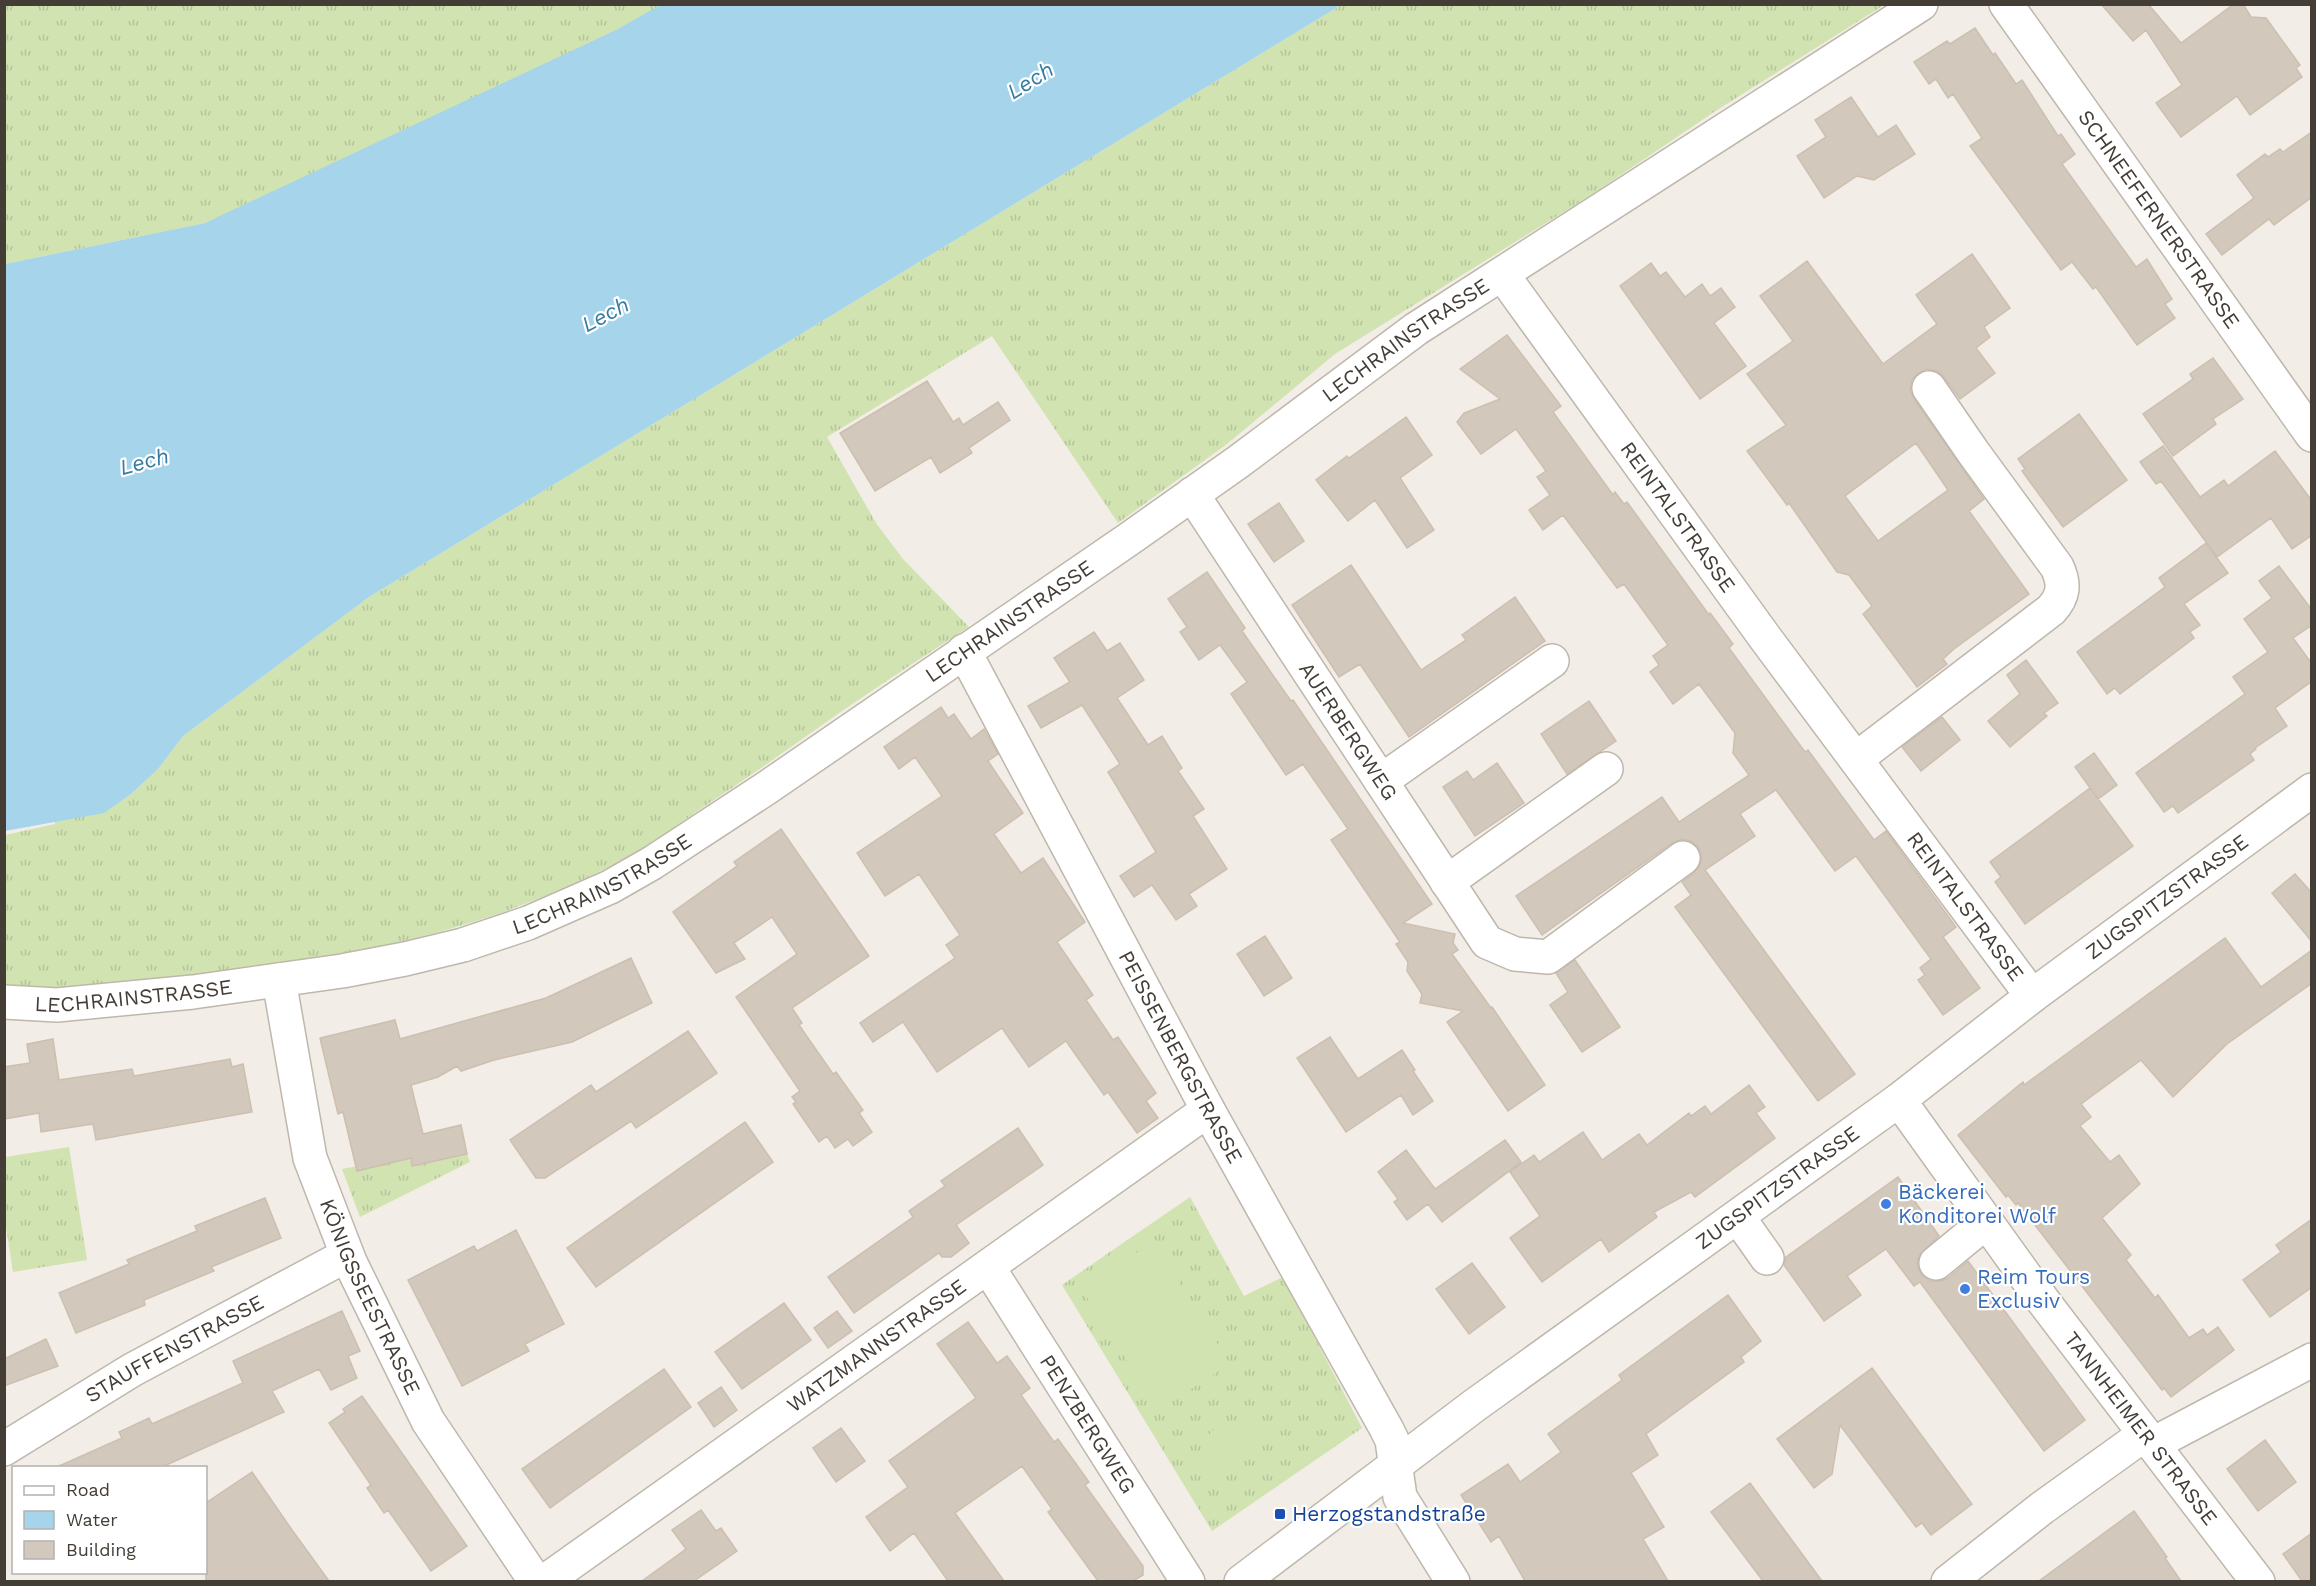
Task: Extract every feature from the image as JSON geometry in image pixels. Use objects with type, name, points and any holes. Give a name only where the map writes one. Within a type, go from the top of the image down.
[{"type":"street","name":"LECHRAINSTRASSE","points":[[4,1002],[57,1005],[193,993],[405,959],[463,945],[528,923],[584,899],[652,863],[964,651],[1192,494],[1416,329],[1921,4]]},
{"type":"street","name":"SCHNEEFERNERSTRASSE","points":[[2006,4],[2312,435]]},
{"type":"street","name":"REINTALSTRASSE","points":[[1502,274],[1766,639],[2032,996]]},
{"type":"street","points":[[1856,759],[2051,610],[2059,601],[2063,589],[2062,578],[2057,567],[1929,388]]},
{"type":"street","name":"AUERBERGWEG","points":[[1192,494],[1487,942],[1515,954],[1548,957],[1683,858]]},
{"type":"street","name":"PEISSENBERGSTRASSE","points":[[964,651],[1208,1110],[1386,1428],[1392,1440],[1395,1465]]},
{"type":"street","points":[[1381,781],[1552,662]]},
{"type":"street","points":[[1448,882],[1606,769]]},
{"type":"street","name":"ZUGSPITZSTRASSE","points":[[1241,1581],[1395,1465],[1899,1100],[2032,996],[2312,790]]},
{"type":"street","name":"KÖNIGSSEESTRASSE","points":[[279,980],[310,1158],[347,1255],[428,1421],[536,1581]]},
{"type":"street","name":"TANNHEIMER STRASSE","points":[[1899,1100],[1986,1222],[2258,1581]]},
{"type":"street","name":"WATZMANNSTRASSE","points":[[544,1581],[1208,1110]]},
{"type":"street","points":[[1738,1216],[1767,1258]]},
{"type":"street","points":[[1936,1263],[1986,1222]]},
{"type":"street","name":"STAUFFENSTRASSE","points":[[4,1449],[132,1370],[347,1255]]},
{"type":"street","name":"PENZBERGWEG","points":[[988,1267],[1188,1581]]},
{"type":"street","points":[[1947,1581],[2042,1508],[2149,1439],[2312,1360]]},
{"type":"street","points":[[1395,1465],[1400,1497],[1453,1581]]},
{"type":"green space","points":[[5,5],[724,5],[205,223],[5,264]]},
{"type":"green space","points":[[1341,5],[1884,5],[1717,110],[1591,195],[1335,354],[1227,444],[1118,523],[992,336],[827,437],[876,523],[903,559],[969,627],[861,698],[640,850],[586,878],[530,902],[473,922],[354,952],[234,972],[174,979],[68,988],[5,987],[5,835],[55,824],[55,821],[104,812],[131,794],[158,769],[183,736],[369,597]]},
{"type":"green space","points":[[69,1147],[87,1260],[13,1272],[5,1220],[5,1157]]},
{"type":"green space","points":[[467,1154],[470,1162],[360,1217],[342,1169],[410,1156],[412,1166]]},
{"type":"green space","points":[[1190,1197],[1244,1296],[1283,1277],[1362,1428],[1212,1531],[1062,1285]]},
{"type":"green space","points":[[1154,1242],[1230,1364],[1158,1410],[1081,1288]]},
{"type":"green space","points":[[1237,1421],[1255,1428],[1263,1439],[1212,1474],[1205,1455],[1207,1439],[1217,1427]]},
{"type":"water","name":"Lech","points":[[662,4],[1341,5],[369,597],[183,736],[158,769],[131,794],[104,813],[5,831],[5,264],[205,223],[616,30]]},
{"type":"building","points":[[2101,4],[2148,4],[2181,43],[2234,4],[2243,4],[2251,17],[2266,18],[2300,65],[2296,68],[2302,77],[2250,115],[2237,96],[2181,137],[2156,103],[2182,85],[2146,30],[2133,41]]},
{"type":"building","points":[[1975,28],[2016,84],[2022,80],[2058,136],[2061,134],[2075,154],[2062,164],[2136,267],[2147,259],[2172,299],[2165,304],[2175,318],[2137,345],[2096,287],[2093,289],[2072,262],[2061,270],[1970,146],[1982,138],[1953,94],[1948,98],[1936,79],[1929,84],[1914,62],[1947,41],[1950,44]]},
{"type":"building","points":[[1851,97],[1878,137],[1896,125],[1915,154],[1874,180],[1857,176],[1824,198],[1797,156],[1826,137],[1815,120]]},
{"type":"building","points":[[2312,132],[2312,197],[2274,225],[2269,219],[2222,255],[2206,234],[2254,198],[2237,175],[2265,154],[2268,157],[2280,149],[2283,152]]},
{"type":"building","points":[[1972,254],[2010,308],[1984,327],[1990,337],[1976,348],[1995,373],[1960,399],[1944,377],[1937,371],[1927,369],[1918,373],[1912,380],[1910,390],[1984,499],[1969,511],[2029,594],[1954,649],[1943,659],[1947,664],[1917,687],[1863,614],[1872,606],[1849,575],[1837,572],[1789,503],[1787,505],[1747,451],[1786,425],[1747,374],[1793,341],[1760,296],[1807,261],[1883,364],[1937,324],[1916,295]],"holes":[[[1916,443],[1948,490],[1878,541],[1845,496]]]},
{"type":"building","points":[[1651,263],[1660,276],[1666,272],[1685,297],[1702,284],[1710,296],[1721,288],[1735,307],[1714,323],[1746,366],[1700,399],[1620,286]]},
{"type":"building","points":[[1507,335],[1561,406],[1553,412],[1613,495],[1615,492],[1624,504],[1627,502],[1709,615],[1710,613],[1733,644],[1729,648],[1805,752],[1808,750],[1874,840],[1886,831],[1956,927],[1943,937],[1980,988],[1943,1015],[1918,980],[1925,975],[1920,968],[1931,959],[1856,856],[1835,871],[1776,790],[1740,814],[1755,836],[1705,870],[1855,1074],[1818,1101],[1675,907],[1691,895],[1682,882],[1694,873],[1702,857],[1698,847],[1691,841],[1682,839],[1672,843],[1542,935],[1516,896],[1662,797],[1679,822],[1749,775],[1733,753],[1735,733],[1699,684],[1673,704],[1650,672],[1659,665],[1653,656],[1668,645],[1624,584],[1617,588],[1563,515],[1543,530],[1529,510],[1550,495],[1537,477],[1546,471],[1516,429],[1481,454],[1457,422],[1464,413],[1500,399],[1460,369]]},
{"type":"building","points":[[2213,358],[2243,399],[2213,419],[2216,424],[2173,456],[2143,414],[2193,379],[2190,374]]},
{"type":"building","points":[[927,381],[953,422],[959,418],[963,425],[998,402],[1010,420],[969,448],[972,453],[940,473],[931,457],[875,491],[840,433]]},
{"type":"building","points":[[2079,414],[2127,480],[2063,527],[2022,471],[2025,469],[2018,459]]},
{"type":"building","points":[[1406,417],[1432,455],[1400,478],[1434,530],[1407,548],[1375,500],[1348,521],[1316,480],[1347,456],[1349,458]]},
{"type":"building","points":[[2163,446],[2200,497],[2224,480],[2228,486],[2275,451],[2312,501],[2312,535],[2292,549],[2271,518],[2217,557],[2161,481],[2156,484],[2140,462]]},
{"type":"building","points":[[1279,503],[1304,541],[1274,562],[1248,524]]},
{"type":"building","points":[[2206,543],[2228,573],[2184,604],[2200,625],[2190,632],[2194,638],[2120,694],[2115,688],[2107,694],[2077,652],[2165,587],[2159,578]]},
{"type":"building","points":[[1351,565],[1421,670],[1466,640],[1462,635],[1515,597],[1545,641],[1409,737],[1360,664],[1339,677],[1292,605]]},
{"type":"building","points":[[2279,566],[2312,610],[2312,625],[2293,638],[2312,664],[2312,681],[2275,708],[2287,726],[2255,748],[2250,754],[2254,760],[2178,813],[2173,806],[2164,812],[2136,773],[2245,694],[2233,677],[2268,652],[2244,619],[2272,598],[2259,581]]},
{"type":"building","points":[[1207,572],[1245,628],[1242,631],[1291,701],[1293,700],[1432,904],[1403,923],[1455,934],[1453,943],[1458,950],[1452,954],[1492,1007],[1545,1085],[1508,1111],[1447,1022],[1463,1011],[1420,1003],[1422,994],[1407,971],[1408,962],[1396,944],[1400,942],[1331,840],[1348,829],[1303,764],[1286,775],[1231,694],[1247,682],[1220,645],[1199,660],[1180,632],[1187,627],[1168,599]]},
{"type":"building","points":[[1094,632],[1107,651],[1120,643],[1144,680],[1117,698],[1148,745],[1162,736],[1182,768],[1178,771],[1204,809],[1193,816],[1227,869],[1189,894],[1197,906],[1176,920],[1152,885],[1134,897],[1120,876],[1156,852],[1108,772],[1120,764],[1082,705],[1041,728],[1028,706],[1070,682],[1054,658]]},
{"type":"building","points":[[2026,660],[2058,703],[2044,713],[2047,716],[2010,747],[1988,721],[2020,694],[2007,675]]},
{"type":"building","points":[[1589,701],[1616,741],[1567,774],[1541,734]]},
{"type":"building","points":[[941,707],[948,718],[954,714],[971,739],[984,729],[998,754],[988,761],[1023,813],[994,834],[1021,873],[1043,858],[1085,922],[1057,942],[1093,995],[1086,1000],[1113,1040],[1118,1037],[1156,1093],[1146,1101],[1158,1118],[1137,1133],[1108,1092],[1104,1095],[1066,1041],[1029,1067],[1002,1028],[937,1072],[903,1022],[873,1042],[860,1023],[955,958],[946,945],[960,935],[919,874],[885,896],[857,853],[942,796],[915,757],[899,769],[884,747]]},
{"type":"building","points":[[1942,717],[1960,740],[1921,771],[1902,747]]},
{"type":"building","points":[[2094,753],[2117,785],[2098,799],[2075,767]]},
{"type":"building","points":[[1497,763],[1524,803],[1475,836],[1443,787],[1467,771],[1473,780]]},
{"type":"building","points":[[2090,788],[2133,846],[2025,924],[1995,882],[2001,877],[1990,862]]},
{"type":"building","points":[[781,829],[869,956],[792,1008],[802,1023],[799,1025],[833,1074],[836,1072],[863,1110],[859,1113],[872,1132],[853,1146],[848,1139],[835,1148],[827,1136],[819,1142],[793,1104],[796,1102],[792,1097],[800,1091],[736,997],[797,954],[772,917],[734,943],[745,959],[716,973],[673,912],[737,866],[734,862]]},
{"type":"building","points":[[2295,874],[2312,893],[2312,942],[2272,893]]},
{"type":"building","points":[[1265,936],[1292,978],[1264,996],[1237,954]]},
{"type":"building","points":[[2225,938],[2261,987],[2312,950],[2312,983],[2227,1044],[2173,1097],[2141,1060],[2081,1104],[2091,1117],[2080,1126],[2110,1162],[2119,1155],[2140,1184],[2102,1218],[2131,1255],[2126,1260],[2155,1298],[2158,1295],[2189,1338],[2203,1329],[2207,1335],[2218,1327],[2234,1350],[2171,1397],[2164,1388],[2162,1390],[2018,1203],[2016,1205],[2008,1195],[2006,1197],[1958,1135],[2023,1082],[2024,1085]]},
{"type":"building","points":[[631,958],[652,1003],[572,1042],[494,1060],[461,1071],[457,1066],[438,1077],[411,1085],[423,1134],[461,1125],[467,1154],[412,1166],[411,1158],[357,1171],[343,1112],[338,1114],[320,1038],[395,1020],[400,1039],[546,998]]},
{"type":"building","points":[[1575,960],[1620,1027],[1582,1052],[1550,1005],[1568,992],[1556,973]]},
{"type":"building","points":[[688,1031],[717,1073],[636,1128],[631,1121],[545,1178],[536,1178],[510,1140],[591,1085],[596,1092]]},
{"type":"building","points":[[1330,1037],[1358,1079],[1402,1050],[1433,1101],[1413,1115],[1401,1095],[1346,1132],[1297,1058]]},
{"type":"building","points":[[53,1039],[59,1080],[132,1069],[134,1076],[230,1059],[232,1067],[243,1064],[252,1112],[96,1140],[93,1124],[41,1132],[39,1113],[4,1119],[4,1067],[30,1063],[27,1044]]},
{"type":"building","points":[[1749,1085],[1765,1107],[1756,1113],[1775,1138],[1695,1197],[1691,1192],[1654,1212],[1657,1217],[1609,1252],[1601,1239],[1542,1282],[1510,1238],[1540,1216],[1510,1172],[1534,1155],[1539,1162],[1583,1132],[1602,1160],[1639,1134],[1647,1145],[1689,1113],[1691,1116],[1705,1106],[1711,1114]]},
{"type":"building","points":[[745,1122],[773,1162],[596,1287],[567,1248]]},
{"type":"building","points":[[1018,1128],[1043,1165],[956,1225],[969,1243],[951,1257],[942,1257],[939,1253],[854,1313],[828,1277],[913,1217],[909,1211],[945,1186],[941,1181]]},
{"type":"building","points":[[1505,1140],[1521,1162],[1442,1222],[1428,1204],[1407,1220],[1394,1202],[1398,1199],[1378,1172],[1406,1150],[1435,1189]]},
{"type":"building","points":[[1898,1177],[1939,1236],[1919,1256],[1917,1265],[1921,1274],[1930,1281],[1940,1281],[1948,1278],[1968,1261],[2085,1420],[2044,1451],[1920,1282],[1914,1286],[1886,1249],[1847,1276],[1861,1295],[1824,1321],[1784,1265],[1786,1257]]},
{"type":"building","points":[[265,1198],[281,1238],[211,1267],[214,1271],[144,1300],[145,1305],[76,1333],[59,1293],[129,1264],[127,1260],[197,1231],[195,1226]]},
{"type":"building","points":[[2312,1219],[2312,1287],[2270,1317],[2243,1280],[2281,1252],[2276,1245]]},
{"type":"building","points":[[516,1230],[564,1324],[525,1344],[529,1351],[462,1386],[408,1280],[474,1246],[477,1251]]},
{"type":"building","points":[[1472,1263],[1505,1307],[1469,1334],[1436,1289]]},
{"type":"building","points":[[1728,1295],[1761,1341],[1741,1357],[1744,1362],[1646,1434],[1658,1455],[1631,1473],[1664,1527],[1643,1539],[1668,1581],[1525,1581],[1499,1536],[1491,1542],[1461,1495],[1508,1464],[1520,1482],[1561,1452],[1548,1434],[1622,1380],[1619,1375]]},
{"type":"building","points":[[784,1303],[811,1340],[742,1389],[715,1352]]},
{"type":"building","points":[[342,1311],[360,1351],[348,1356],[357,1378],[331,1390],[319,1369],[272,1391],[284,1412],[164,1466],[59,1466],[122,1438],[119,1432],[149,1418],[152,1424],[243,1383],[233,1361]]},
{"type":"building","points":[[837,1311],[852,1331],[828,1348],[814,1328]]},
{"type":"building","points":[[968,1322],[997,1363],[1007,1356],[1030,1388],[1021,1395],[1054,1442],[1058,1439],[1089,1482],[1085,1485],[1143,1566],[1143,1575],[1133,1581],[1098,1581],[1048,1512],[1052,1509],[1022,1466],[955,1513],[1004,1581],[948,1581],[914,1533],[890,1551],[866,1517],[908,1487],[889,1461],[976,1398],[937,1344]]},
{"type":"building","points":[[46,1339],[58,1366],[4,1386],[4,1359]]},
{"type":"building","points":[[1872,1368],[1972,1504],[1931,1535],[1922,1523],[1916,1527],[1840,1425],[1832,1474],[1814,1488],[1777,1439]]},
{"type":"building","points":[[664,1369],[691,1407],[550,1508],[522,1469]]},
{"type":"building","points":[[721,1387],[737,1410],[714,1427],[698,1403]]},
{"type":"building","points":[[362,1396],[467,1546],[431,1571],[388,1510],[384,1513],[367,1488],[371,1485],[329,1423],[345,1412],[343,1409]]},
{"type":"building","points":[[841,1428],[865,1461],[836,1482],[813,1448]]},
{"type":"building","points":[[2265,1440],[2296,1482],[2258,1511],[2227,1469]]},
{"type":"building","points":[[252,1472],[329,1581],[206,1581],[207,1502]]},
{"type":"building","points":[[1750,1483],[1822,1581],[1763,1581],[1711,1512]]},
{"type":"building","points":[[701,1510],[716,1531],[721,1528],[737,1551],[694,1581],[642,1581],[686,1549],[672,1530]]},
{"type":"building","points":[[2134,1511],[2181,1581],[2039,1581]]},
{"type":"building","points":[[2312,1533],[2312,1581],[2302,1581],[2283,1554]]},
{"type":"place","name":"Bäckerei Konditorei Wolf","points":[[1886,1204]]},
{"type":"place","name":"Reim Tours Exclusiv","points":[[1965,1289]]},
{"type":"place","name":"Herzogstandstraße","points":[[1280,1514]]}]
